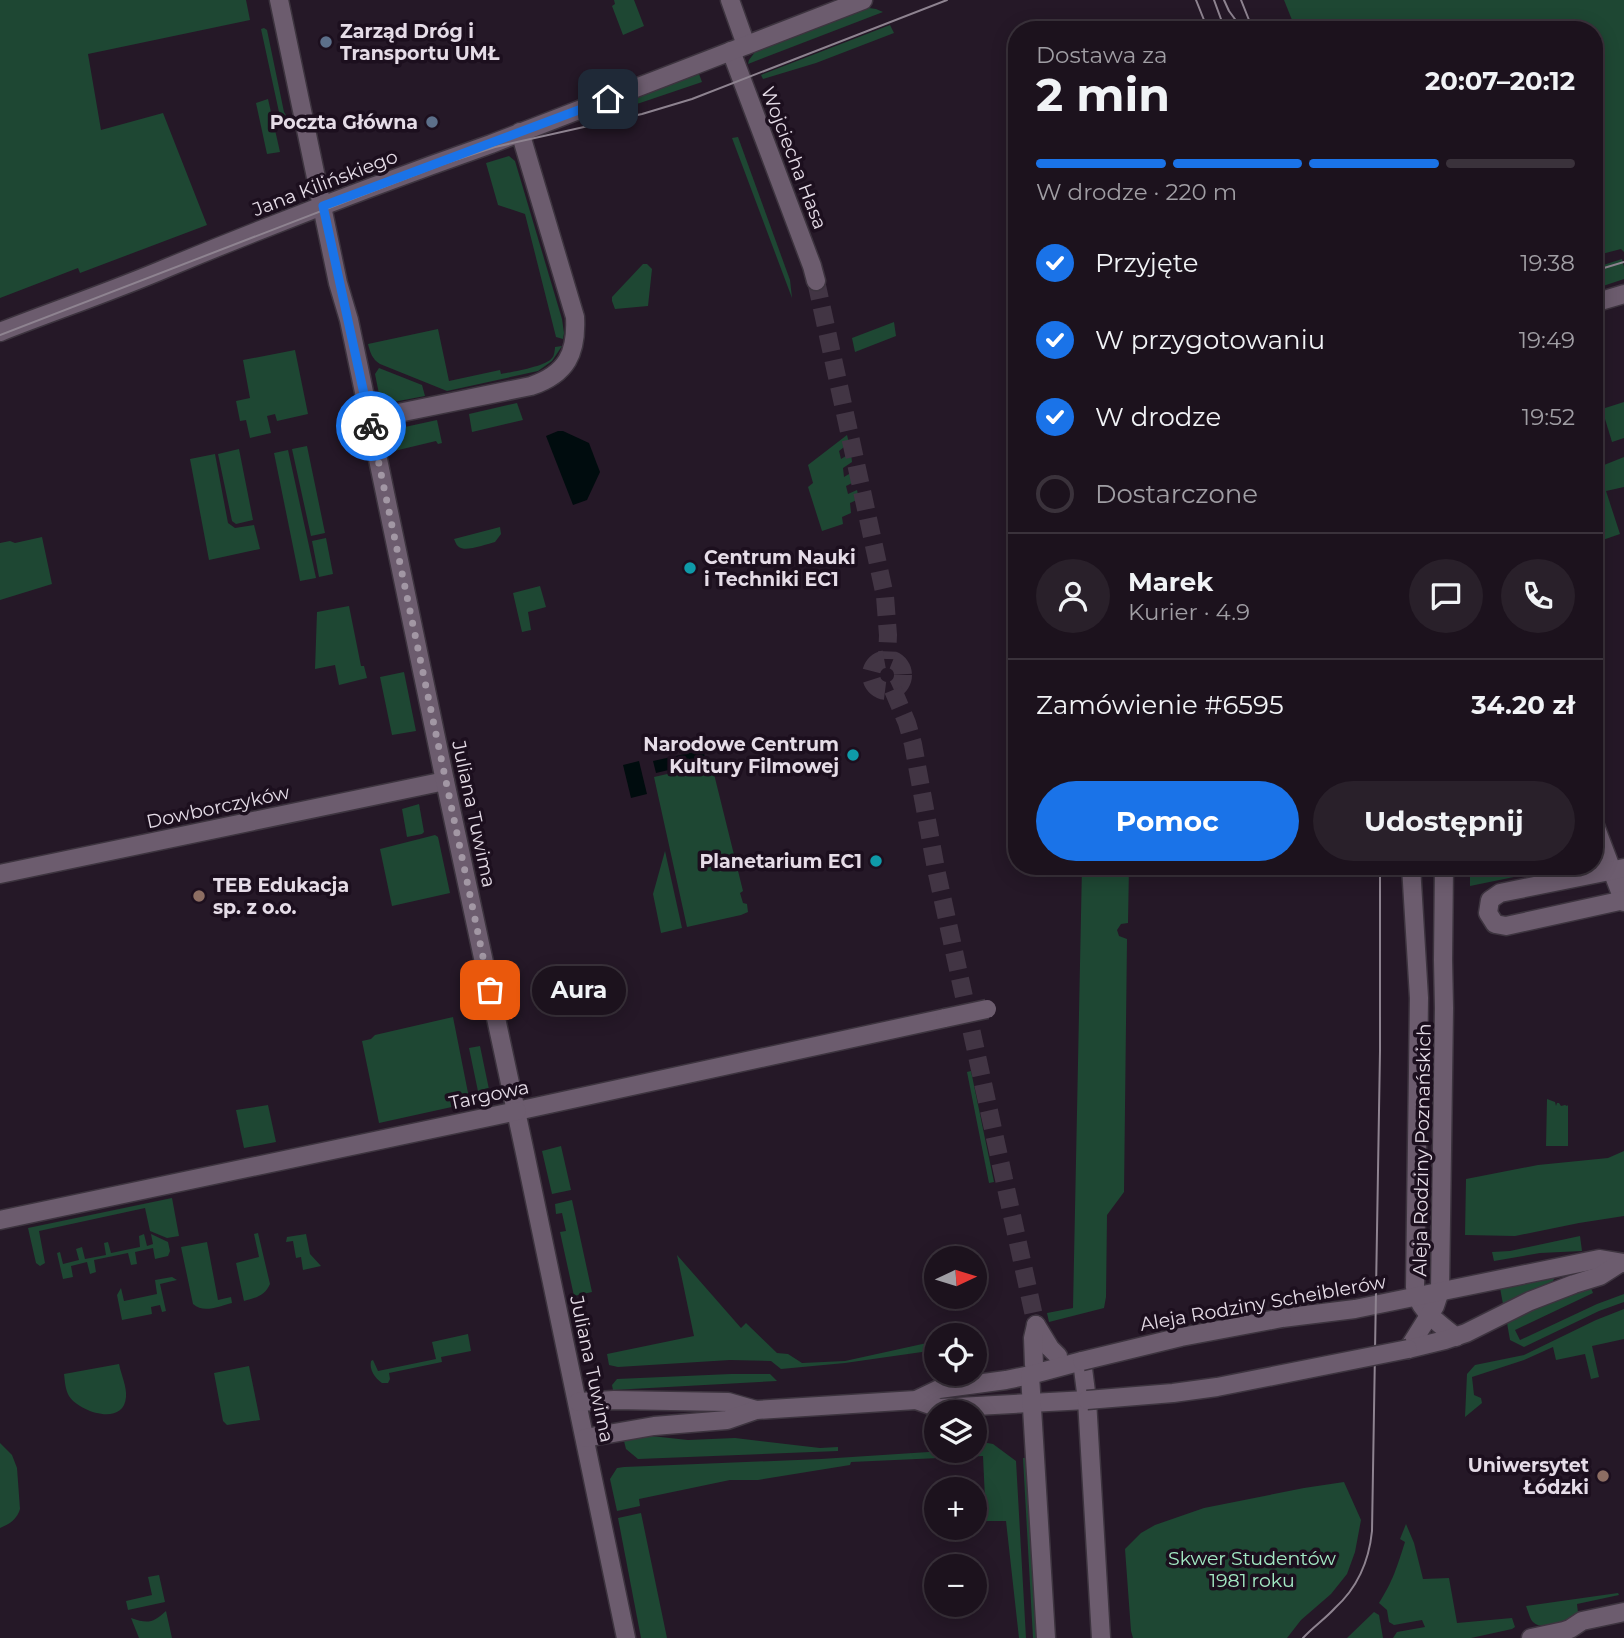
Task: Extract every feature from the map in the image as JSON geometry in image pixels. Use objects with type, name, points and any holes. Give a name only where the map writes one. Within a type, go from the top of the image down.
[{"type":"street","name":"Juliana Tuwima","points":[[279,0],[517,1111],[626,1638]]},
{"type":"street","name":"Wojciecha Hasa","points":[[730,0],[738,48],[816,281]]},
{"type":"street","name":"Jana Kilińskiego","points":[[0,332],[863,0]]},
{"type":"street","points":[[369,419],[531,386],[548,380],[569,360],[576,331],[575,317],[520,132]]},
{"type":"street","points":[[1603,300],[1624,294]]},
{"type":"street","name":"Dowborczyków","points":[[0,873],[445,781]]},
{"type":"street","points":[[1588,875],[1500,893],[1490,900],[1490,919],[1506,926],[1624,901],[1618,869],[1603,840]]},
{"type":"street","name":"Aleja Rodziny Poznańskich","points":[[1412,875],[1419,998],[1416,1296],[1430,1315],[1448,1289],[1441,1252],[1444,875]]},
{"type":"street","name":"Targowa","points":[[0,1220],[987,1009]]},
{"type":"street","name":"Aleja Rodziny Scheiblerów","points":[[585,1438],[654,1426],[727,1420],[755,1410],[916,1400],[939,1389],[1006,1380],[1032,1370],[1240,1325],[1341,1311],[1599,1259],[1622,1263]]},
{"type":"street","name":"Aleja Rodziny Scheiblerów","points":[[916,1400],[939,1408],[1087,1400],[1217,1387],[1408,1349],[1455,1336],[1530,1300],[1600,1276],[1622,1263]]},
{"type":"street","points":[[1408,1349],[1430,1315],[1455,1336]]},
{"type":"street","points":[[1046,1638],[1032,1403],[1033,1338],[1036,1325],[1058,1356]]},
{"type":"street","points":[[1082,1361],[1087,1400],[1101,1638]]},
{"type":"street","name":"Aleja Rodziny Scheiblerów","points":[[578,1402],[728,1402],[755,1410]]},
{"type":"street","points":[[1531,1638],[1570,1629],[1582,1621],[1624,1612]]},
{"type":"green space","points":[[0,0],[246,0],[250,20],[88,54],[101,130],[163,113],[207,225],[80,273],[78,268],[0,298]]},
{"type":"green space","points":[[614,0],[634,0],[644,26],[623,35],[612,6],[615,4]]},
{"type":"green space","points":[[1284,0],[1624,0],[1624,252],[1621,249],[1603,254],[1603,21],[1292,21]]},
{"type":"green space","points":[[869,8],[883,12],[748,64],[755,52]]},
{"type":"green space","points":[[890,25],[894,33],[816,63],[763,79],[761,75]]},
{"type":"green space","points":[[261,29],[267,30],[284,112],[291,124],[282,126]]},
{"type":"green space","points":[[699,74],[702,82],[640,103],[605,112],[604,110]]},
{"type":"green space","points":[[268,99],[280,152],[267,154],[256,103]]},
{"type":"green space","points":[[738,137],[790,280],[792,298],[732,138]]},
{"type":"green space","points":[[509,156],[515,161],[562,319],[563,339],[556,337],[525,214],[498,205],[486,163]]},
{"type":"green space","points":[[1622,259],[1624,279],[1603,286],[1603,265]]},
{"type":"green space","points":[[643,264],[652,269],[648,306],[615,309],[612,297]]},
{"type":"green space","points":[[894,322],[896,336],[855,352],[852,338]]},
{"type":"green space","points":[[438,329],[449,381],[500,370],[501,374],[537,366],[553,357],[555,347],[562,346],[552,361],[538,371],[447,391],[380,364],[373,358],[368,344]]},
{"type":"green space","points":[[295,350],[308,414],[277,421],[275,414],[267,416],[271,433],[250,438],[246,420],[240,421],[236,401],[250,398],[243,360]]},
{"type":"green space","points":[[379,368],[422,385],[425,396],[384,402],[379,394],[375,374]]},
{"type":"green space","points":[[1624,402],[1624,438],[1612,442],[1603,409]]},
{"type":"green space","points":[[517,403],[523,420],[472,432],[469,414]]},
{"type":"green space","points":[[437,420],[442,443],[438,444],[436,441],[390,452],[388,434],[391,430]]},
{"type":"green space","points":[[847,435],[849,443],[839,451],[841,459],[851,453],[852,462],[843,468],[844,477],[854,471],[856,481],[846,486],[848,494],[857,490],[859,499],[850,503],[851,513],[842,517],[843,524],[822,531],[808,487],[813,483],[808,465]]},
{"type":"green space","points":[[307,446],[325,533],[311,536],[292,449]]},
{"type":"green space","points":[[239,449],[253,520],[236,524],[232,521],[218,454]]},
{"type":"green space","points":[[288,450],[316,578],[300,581],[274,453]]},
{"type":"green space","points":[[215,454],[228,523],[235,528],[254,525],[260,549],[209,560],[190,459]]},
{"type":"green space","points":[[1624,457],[1624,487],[1606,491],[1620,534],[1603,540],[1603,465]]},
{"type":"green space","points":[[500,527],[501,534],[495,542],[483,546],[464,549],[458,546],[454,539]]},
{"type":"green space","points":[[42,537],[52,584],[0,600],[0,543],[15,543]]},
{"type":"green space","points":[[326,538],[333,574],[319,577],[312,541]]},
{"type":"green space","points":[[540,586],[546,607],[528,612],[531,630],[522,632],[513,593]]},
{"type":"green space","points":[[349,606],[361,666],[364,666],[367,678],[339,685],[335,665],[315,669],[317,612]]},
{"type":"green space","points":[[404,672],[416,731],[392,735],[380,677]]},
{"type":"green space","points":[[707,765],[714,774],[743,891],[740,893],[743,903],[747,904],[748,912],[687,927],[654,777]]},
{"type":"green space","points":[[419,804],[424,832],[407,837],[402,809]]},
{"type":"green space","points":[[435,835],[438,837],[450,893],[392,906],[380,849]]},
{"type":"green space","points":[[665,851],[682,928],[661,933],[653,894]]},
{"type":"green space","points":[[1082,875],[1129,875],[1128,923],[1121,924],[1117,930],[1119,936],[1127,939],[1124,1192],[1107,1215],[1104,1308],[1049,1322],[1047,1313],[1073,1308]]},
{"type":"green space","points":[[1470,875],[1523,875],[1470,886]]},
{"type":"green space","points":[[453,1017],[470,1103],[379,1123],[362,1041],[375,1035]]},
{"type":"green space","points":[[480,1046],[491,1099],[480,1101],[469,1048]]},
{"type":"green space","points":[[971,1071],[994,1182],[989,1183],[967,1072]]},
{"type":"green space","points":[[1547,1099],[1555,1102],[1556,1106],[1557,1103],[1561,1106],[1568,1105],[1568,1146],[1546,1146]]},
{"type":"green space","points":[[268,1105],[276,1142],[244,1148],[236,1110]]},
{"type":"green space","points":[[561,1146],[571,1190],[552,1194],[542,1151]]},
{"type":"green space","points":[[1624,1151],[1624,1216],[1515,1236],[1465,1235],[1466,1179],[1538,1165],[1608,1158]]},
{"type":"green space","points":[[172,1198],[179,1236],[167,1238],[150,1231],[145,1208],[39,1231],[45,1263],[40,1266],[36,1263],[28,1228]]},
{"type":"green space","points":[[572,1200],[592,1292],[574,1296],[560,1232],[566,1231],[562,1213],[556,1214],[555,1204]]},
{"type":"green space","points":[[258,1233],[270,1284],[262,1294],[244,1301],[236,1263],[259,1257],[254,1234]]},
{"type":"green space","points":[[144,1234],[147,1246],[153,1244],[151,1234],[168,1242],[168,1256],[155,1259],[153,1248],[135,1252],[137,1264],[131,1265],[128,1253],[94,1260],[96,1272],[90,1274],[87,1262],[71,1266],[73,1277],[63,1279],[57,1253],[60,1252],[63,1264],[79,1260],[76,1249],[82,1247],[85,1259],[106,1255],[104,1243],[108,1242],[111,1253],[140,1247],[139,1236]]},
{"type":"green space","points":[[306,1234],[310,1254],[321,1266],[303,1270],[301,1257],[296,1258],[293,1241],[286,1242],[287,1237]]},
{"type":"green space","points":[[1580,1236],[1582,1251],[1540,1253],[1494,1261],[1492,1252],[1510,1251]]},
{"type":"green space","points":[[207,1242],[218,1300],[231,1297],[232,1303],[207,1309],[193,1304],[181,1247]]},
{"type":"green space","points":[[677,1255],[741,1328],[746,1323],[777,1353],[788,1354],[802,1363],[845,1361],[924,1344],[924,1352],[781,1369],[771,1361],[730,1360],[618,1367],[609,1365],[607,1354],[694,1336]]},
{"type":"green space","points":[[172,1277],[177,1280],[160,1284],[166,1311],[162,1312],[160,1305],[151,1307],[152,1314],[122,1320],[117,1295],[121,1288],[124,1301],[157,1294],[155,1280]]},
{"type":"green space","points":[[1551,1277],[1553,1281],[1503,1304],[1500,1288]]},
{"type":"green space","points":[[1591,1288],[1593,1293],[1515,1330],[1520,1340],[1624,1294],[1624,1302],[1524,1347],[1510,1340],[1507,1323],[1541,1306]]},
{"type":"green space","points":[[1624,1309],[1624,1339],[1592,1346],[1599,1377],[1591,1379],[1585,1354],[1556,1360],[1553,1347],[1524,1360],[1472,1377],[1474,1395],[1481,1398],[1482,1403],[1465,1417],[1467,1374],[1475,1365],[1524,1355]]},
{"type":"green space","points":[[468,1334],[471,1351],[441,1357],[442,1362],[389,1373],[388,1383],[382,1383],[372,1371],[373,1360],[378,1371],[436,1359],[432,1342]]},
{"type":"green space","points":[[119,1364],[126,1397],[118,1412],[100,1414],[82,1407],[69,1396],[64,1374]]},
{"type":"green space","points":[[249,1366],[260,1420],[227,1425],[223,1421],[214,1373]]},
{"type":"green space","points":[[770,1374],[777,1381],[613,1390],[612,1385],[617,1379]]},
{"type":"green space","points":[[651,1436],[688,1440],[735,1438],[820,1448],[838,1447],[838,1451],[638,1459],[626,1449],[624,1441]]},
{"type":"green space","points":[[0,1443],[12,1455],[17,1468],[20,1509],[13,1521],[0,1528]]},
{"type":"green space","points":[[987,1443],[993,1444],[1016,1461],[1026,1638],[1019,1638],[1006,1521],[987,1521],[987,1477],[984,1477]]},
{"type":"green space","points":[[924,1452],[924,1459],[851,1462],[850,1465],[758,1480],[730,1480],[639,1499],[640,1506],[617,1511],[610,1479],[617,1468],[624,1467]]},
{"type":"green space","points":[[1023,1458],[1026,1458],[1037,1638],[1033,1638]]},
{"type":"green space","name":"Skwer Studentów 1981 roku","points":[[1344,1482],[1361,1520],[1355,1552],[1347,1574],[1287,1638],[1133,1638],[1125,1549],[1141,1533],[1155,1525],[1204,1508]]},
{"type":"green space","points":[[641,1513],[667,1638],[641,1638],[618,1518]]},
{"type":"green space","points":[[1406,1524],[1423,1579],[1449,1578],[1457,1623],[1512,1618],[1515,1627],[1471,1638],[1393,1638],[1397,1632],[1425,1627],[1422,1620],[1394,1625],[1389,1622],[1387,1610],[1379,1603],[1400,1559],[1405,1542],[1400,1539]]},
{"type":"green space","points":[[159,1575],[165,1602],[128,1610],[126,1601],[152,1595],[148,1577]]},
{"type":"green space","points":[[1618,1593],[1619,1595],[1577,1604],[1578,1613],[1550,1626],[1533,1622],[1526,1606]]},
{"type":"green space","points":[[166,1611],[172,1638],[139,1638],[131,1618],[150,1621]]},
{"type":"green space","points":[[1374,1612],[1379,1615],[1383,1638],[1347,1638]]},
{"type":"shaded area","points":[[558,431],[589,443],[600,472],[587,500],[573,505],[546,436]]},
{"type":"shaded area","points":[[703,750],[706,761],[656,773],[653,761]]},
{"type":"shaded area","points":[[639,761],[647,794],[631,798],[623,765]]},
{"type":"tunnel","points":[[816,281],[885,596],[887,659]]},
{"type":"tunnel","points":[[887,659],[898,664],[903,675],[898,686],[887,691],[876,686],[871,675],[876,664],[887,659]]},
{"type":"tunnel","points":[[893,690],[913,744],[936,869],[1036,1325]]},
{"type":"tram line","points":[[0,335],[443,164],[495,147],[642,114],[692,99],[947,0]]},
{"type":"tram line","points":[[1196,0],[1204,21]]},
{"type":"tram line","points":[[1214,0],[1222,21]]},
{"type":"tram line","points":[[1224,0],[1236,21]]},
{"type":"tram line","points":[[1241,0],[1249,21]]},
{"type":"tram line","points":[[1603,268],[1624,262]]},
{"type":"tram line","points":[[1303,1638],[1343,1600],[1356,1583],[1365,1563],[1372,1531],[1380,1051],[1380,875]]},
{"type":"way so far","points":[[371,426],[490,990]]},
{"type":"place","name":"Zarząd Dróg i Transportu UMŁ","points":[[326,42]]},
{"type":"place","name":"Poczta Główna","points":[[432,122]]},
{"type":"place","name":"Centrum Nauki i Techniki EC1","points":[[690,568]]},
{"type":"place","name":"Narodowe Centrum Kultury Filmowej","points":[[853,755]]},
{"type":"place","name":"Planetarium EC1","points":[[876,861]]},
{"type":"place","name":"TEB Edukacja sp. z o.o.","points":[[199,896]]},
{"type":"place","name":"Aura","points":[[490,990]]},
{"type":"place","name":"Uniwersytet Łódzki","points":[[1603,1476]]},
{"type":"route","points":[[371,426],[323,206],[608,99]]}]
